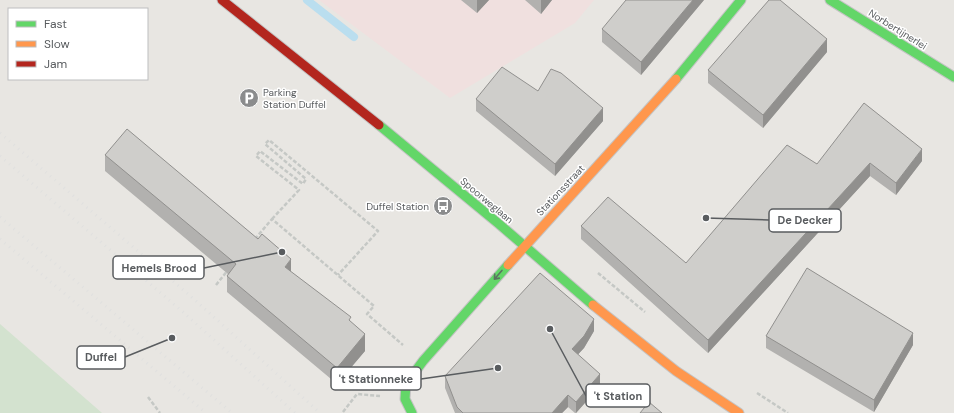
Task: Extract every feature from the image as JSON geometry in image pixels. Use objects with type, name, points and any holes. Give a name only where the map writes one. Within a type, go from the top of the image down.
[{"type":"street","name":"Spoorweglaan","points":[[222,0],[413,152],[635,339],[692,382],[739,413]]},
{"type":"street","name":"Stationsstraat","points":[[412,413],[404,399],[406,384],[423,361],[524,246],[685,69],[741,0]]},
{"type":"street","name":"Norbertijnerlei","points":[[830,0],[954,77]]},
{"type":"path","points":[[252,242],[299,190],[256,156],[260,151],[303,184],[306,179],[265,144],[269,140],[378,231],[338,275]]},
{"type":"path","points":[[272,219],[374,306],[367,314],[393,337]]},
{"type":"path","points":[[216,285],[233,264]]},
{"type":"path","points":[[594,270],[647,314]]},
{"type":"path","points":[[755,392],[788,413]]},
{"type":"path","points":[[342,412],[357,394]]},
{"type":"path","points":[[148,397],[160,413]]},
{"type":"shaded area","points":[[319,0],[594,0],[575,23],[450,98]]},
{"type":"green space","points":[[0,324],[102,413],[0,413]]},
{"type":"building","points":[[626,0],[693,0],[641,62],[602,29]]},
{"type":"building","points":[[769,0],[780,0],[827,39],[763,115],[708,70]]},
{"type":"building","points":[[502,67],[538,91],[551,69],[561,73],[603,108],[555,164],[476,99]]},
{"type":"building","points":[[864,103],[922,149],[896,183],[870,163],[708,340],[581,226],[608,197],[686,263],[787,145],[817,164]]},
{"type":"building","points":[[127,129],[258,239],[262,234],[291,259],[285,267],[351,317],[349,320],[365,334],[337,368],[227,276],[236,264],[105,155]]},
{"type":"building","points":[[807,268],[913,333],[874,400],[766,336]]},
{"type":"building","points":[[540,273],[594,319],[584,336],[572,349],[600,374],[576,402],[568,395],[552,413],[463,413],[457,407],[445,376]]},
{"type":"building","points":[[649,402],[662,413],[640,413]]},
{"type":"waterway","points":[[307,0],[354,37]]},
{"type":"railway","points":[[0,133],[195,300],[320,413]]},
{"type":"railway","points":[[0,156],[183,312],[295,413]]},
{"type":"railway","points":[[0,217],[232,413]]},
{"type":"railway","points":[[0,239],[206,413]]},
{"type":"traffic: fast","points":[[676,79],[741,0]]},
{"type":"traffic: fast","points":[[830,0],[954,77]]},
{"type":"traffic: fast","points":[[379,125],[499,224],[593,305]]},
{"type":"traffic: fast","points":[[412,413],[405,399],[406,384],[423,361],[508,265]]},
{"type":"traffic: slow","points":[[508,265],[676,79]]},
{"type":"traffic: slow","points":[[593,305],[676,371],[739,413]]},
{"type":"traffic: jam","points":[[222,0],[379,125]]},
{"type":"place","name":"Parking Station Duffel","points":[[249,98]]},
{"type":"place","name":"Duffel Station","points":[[443,206]]},
{"type":"place","name":"De Decker","points":[[706,218]]},
{"type":"place","name":"Hemels Brood","points":[[282,252]]},
{"type":"place","name":"'t Station","points":[[550,329]]},
{"type":"place","name":"Duffel","points":[[172,338]]},
{"type":"place","name":"'t Stationneke","points":[[498,368]]}]
